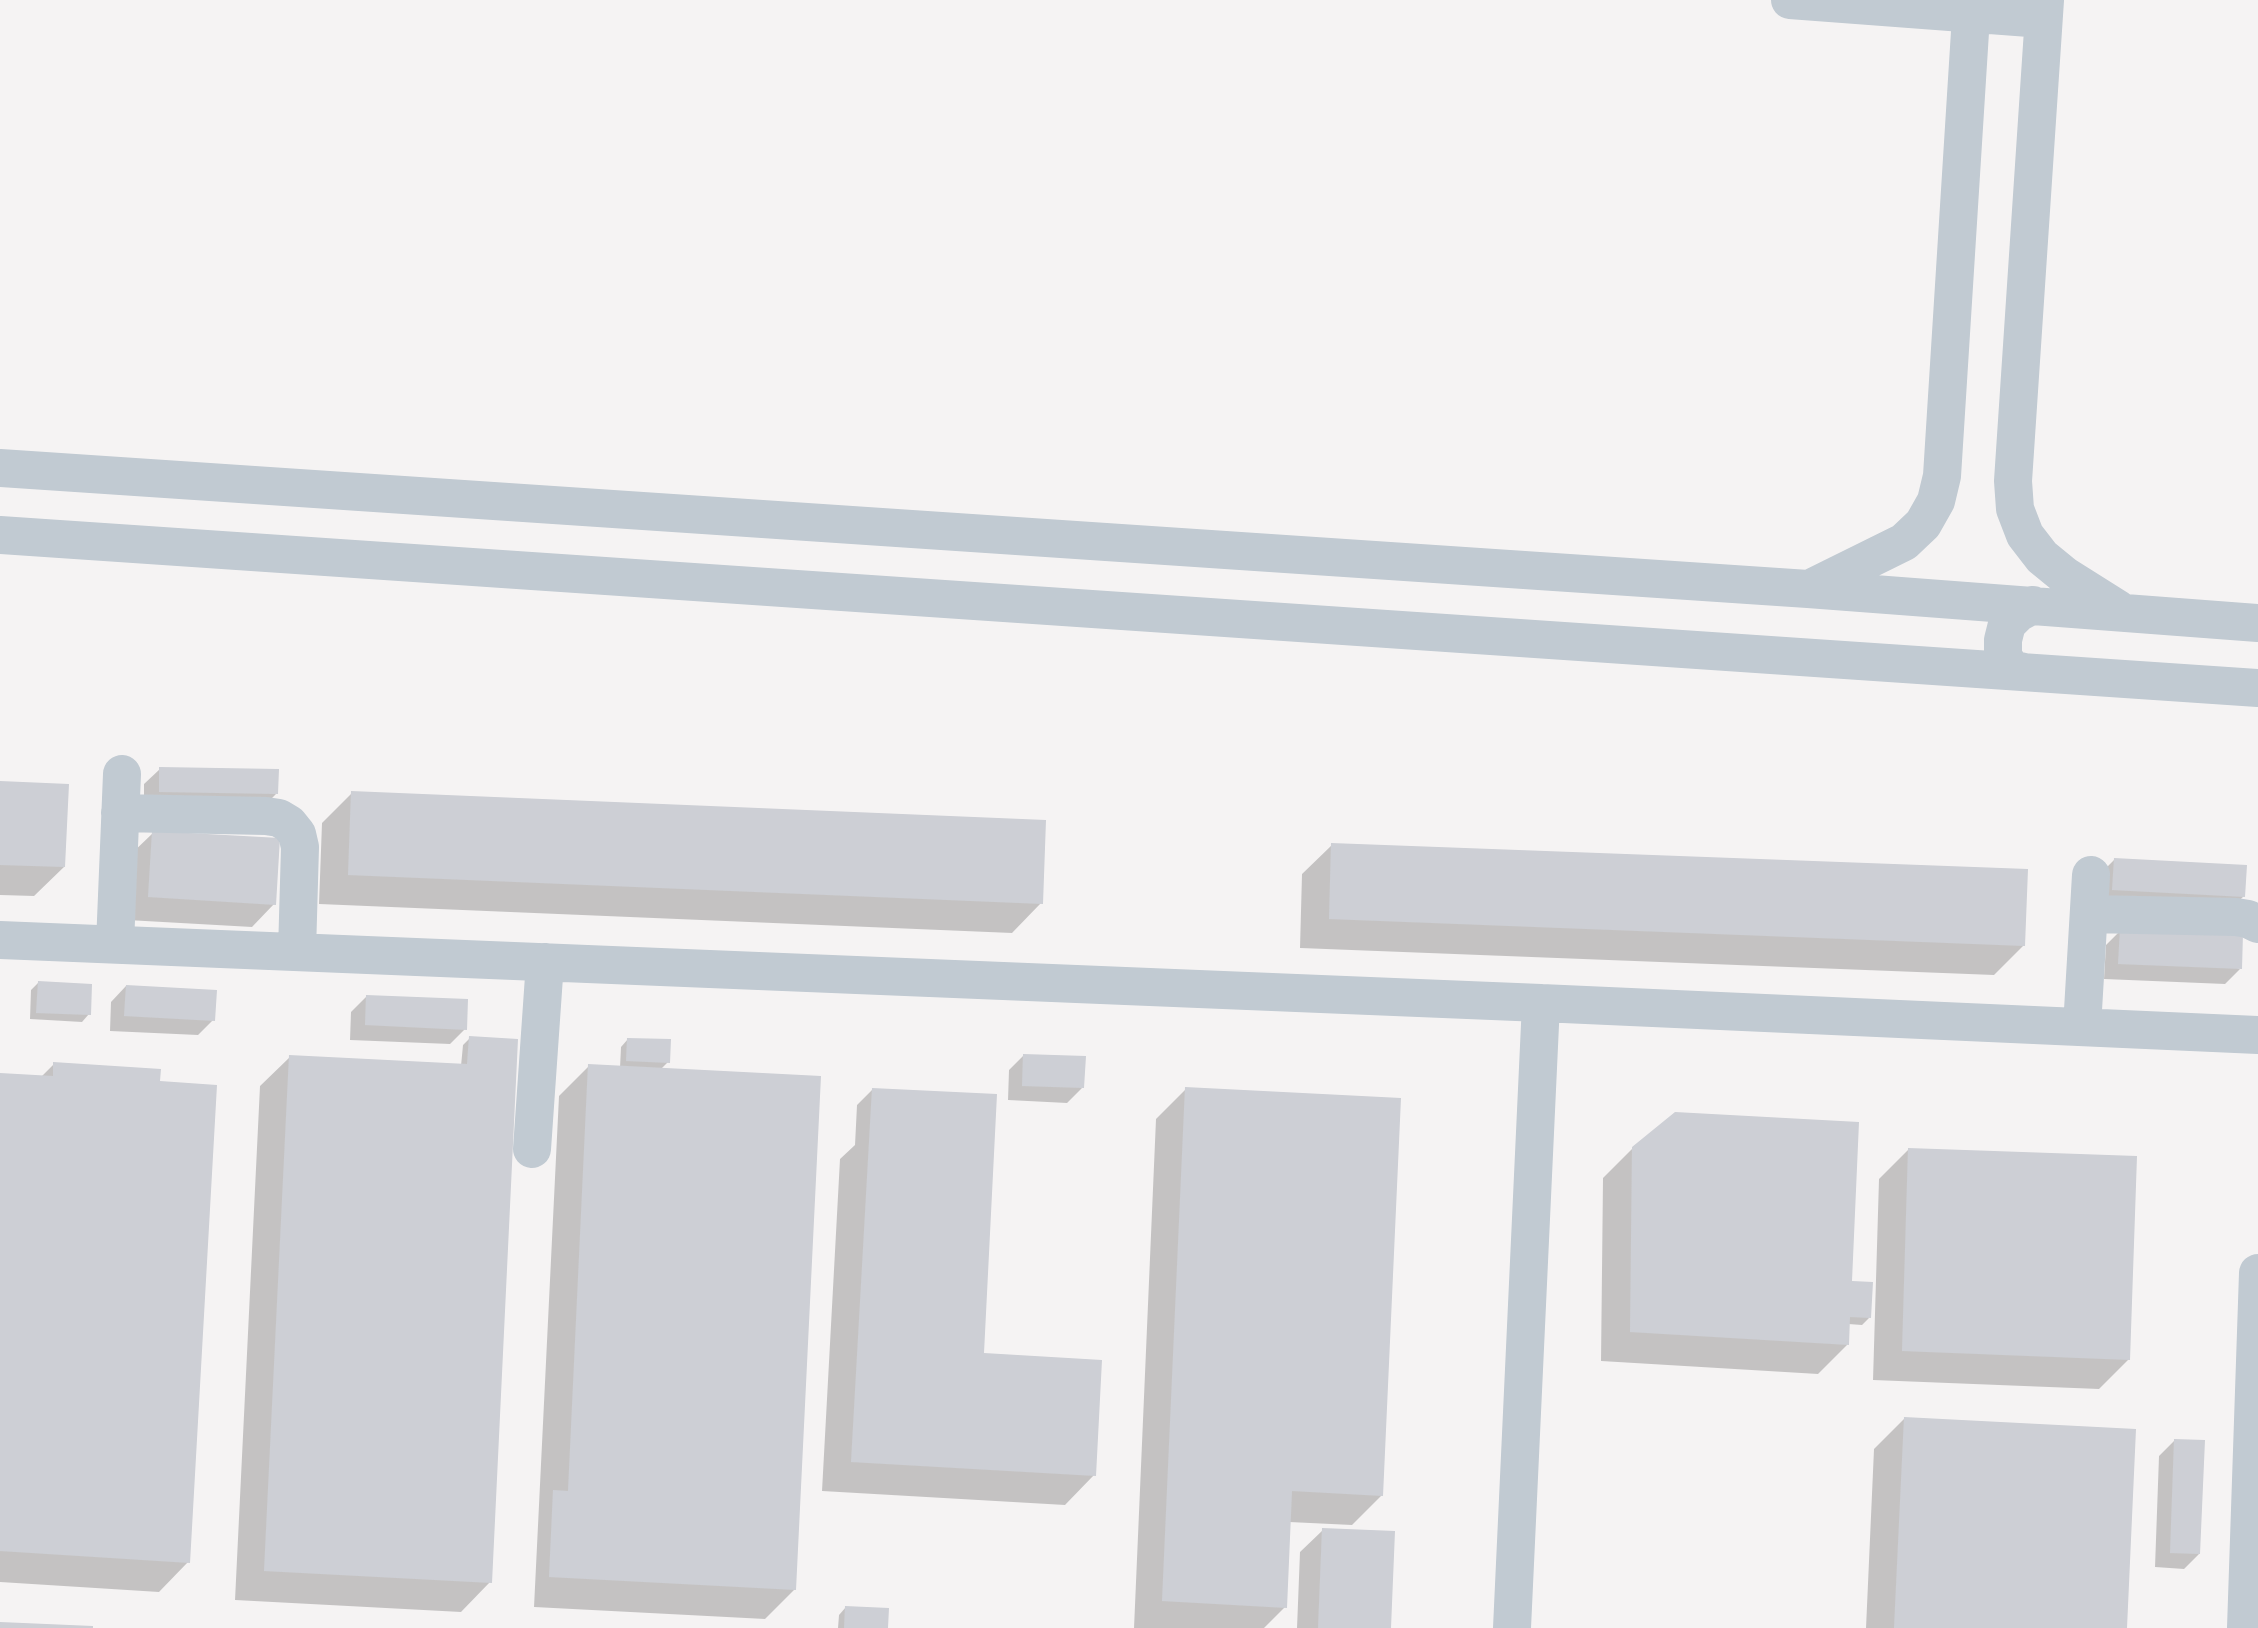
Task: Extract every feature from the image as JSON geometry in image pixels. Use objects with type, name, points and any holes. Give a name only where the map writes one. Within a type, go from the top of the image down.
[{"type":"street","points":[[1790,0],[2044,9],[2013,481],[2015,509],[2025,535],[2042,557],[2064,575],[2126,614]]},
{"type":"street","points":[[1808,589],[1904,542],[1923,524],[1936,501],[1942,476],[1971,7]]},
{"type":"street","points":[[0,468],[1808,589],[2258,623]]},
{"type":"street","points":[[0,535],[2258,688]]},
{"type":"street","points":[[2024,672],[2011,669],[2003,656],[2003,640],[2007,624],[2018,613],[2033,605]]},
{"type":"street","points":[[115,944],[122,774]]},
{"type":"street","points":[[120,813],[266,816],[279,818],[289,824],[297,834],[300,847],[298,952]]},
{"type":"street","points":[[2082,1027],[2091,875]]},
{"type":"street","points":[[2089,914],[2236,917],[2258,924]]},
{"type":"street","points":[[0,940],[2258,1035]]},
{"type":"street","points":[[532,1149],[545,962]]},
{"type":"street","points":[[1512,1628],[1541,1003]]},
{"type":"street","points":[[2245,1628],[2258,1273]]},
{"type":"building","points":[[159,767],[279,769],[278,794],[159,792]]},
{"type":"building","points":[[0,781],[69,784],[65,867],[0,865]]},
{"type":"building","points":[[351,791],[1046,820],[1043,904],[348,875]]},
{"type":"building","points":[[152,831],[280,838],[276,905],[148,897]]},
{"type":"building","points":[[1331,843],[2028,869],[2025,946],[1329,919]]},
{"type":"building","points":[[2114,858],[2247,865],[2245,897],[2112,890]]},
{"type":"building","points":[[2120,928],[2243,933],[2242,969],[2118,964]]},
{"type":"building","points":[[38,981],[92,984],[91,1015],[36,1013]]},
{"type":"building","points":[[126,985],[217,990],[215,1021],[124,1016]]},
{"type":"building","points":[[366,995],[468,999],[467,1030],[365,1025]]},
{"type":"building","points":[[469,1036],[518,1039],[492,1583],[264,1571],[289,1055],[467,1064]]},
{"type":"building","points":[[627,1038],[671,1039],[670,1063],[626,1061]]},
{"type":"building","points":[[1023,1054],[1086,1056],[1084,1088],[1022,1086]]},
{"type":"building","points":[[53,1062],[161,1069],[160,1081],[217,1085],[190,1563],[0,1551],[0,1073],[53,1076]]},
{"type":"building","points":[[588,1064],[821,1076],[796,1590],[549,1577],[553,1490],[568,1491]]},
{"type":"building","points":[[1185,1087],[1401,1098],[1383,1496],[1292,1491],[1287,1608],[1162,1601]]},
{"type":"building","points":[[872,1088],[997,1094],[984,1353],[1102,1360],[1096,1476],[851,1462]]},
{"type":"building","points":[[1675,1112],[1859,1122],[1852,1281],[1873,1282],[1871,1318],[1850,1317],[1849,1345],[1630,1332],[1632,1147]]},
{"type":"building","points":[[1908,1148],[2137,1156],[2130,1360],[1902,1351]]},
{"type":"building","points":[[1904,1417],[2136,1429],[2127,1628],[1894,1628]]},
{"type":"building","points":[[2174,1439],[2205,1440],[2200,1554],[2170,1553]]},
{"type":"building","points":[[1322,1528],[1395,1531],[1391,1628],[1318,1628]]},
{"type":"building","points":[[845,1606],[889,1608],[888,1628],[844,1628]]},
{"type":"building","points":[[0,1622],[93,1626],[93,1628],[0,1628]]}]
